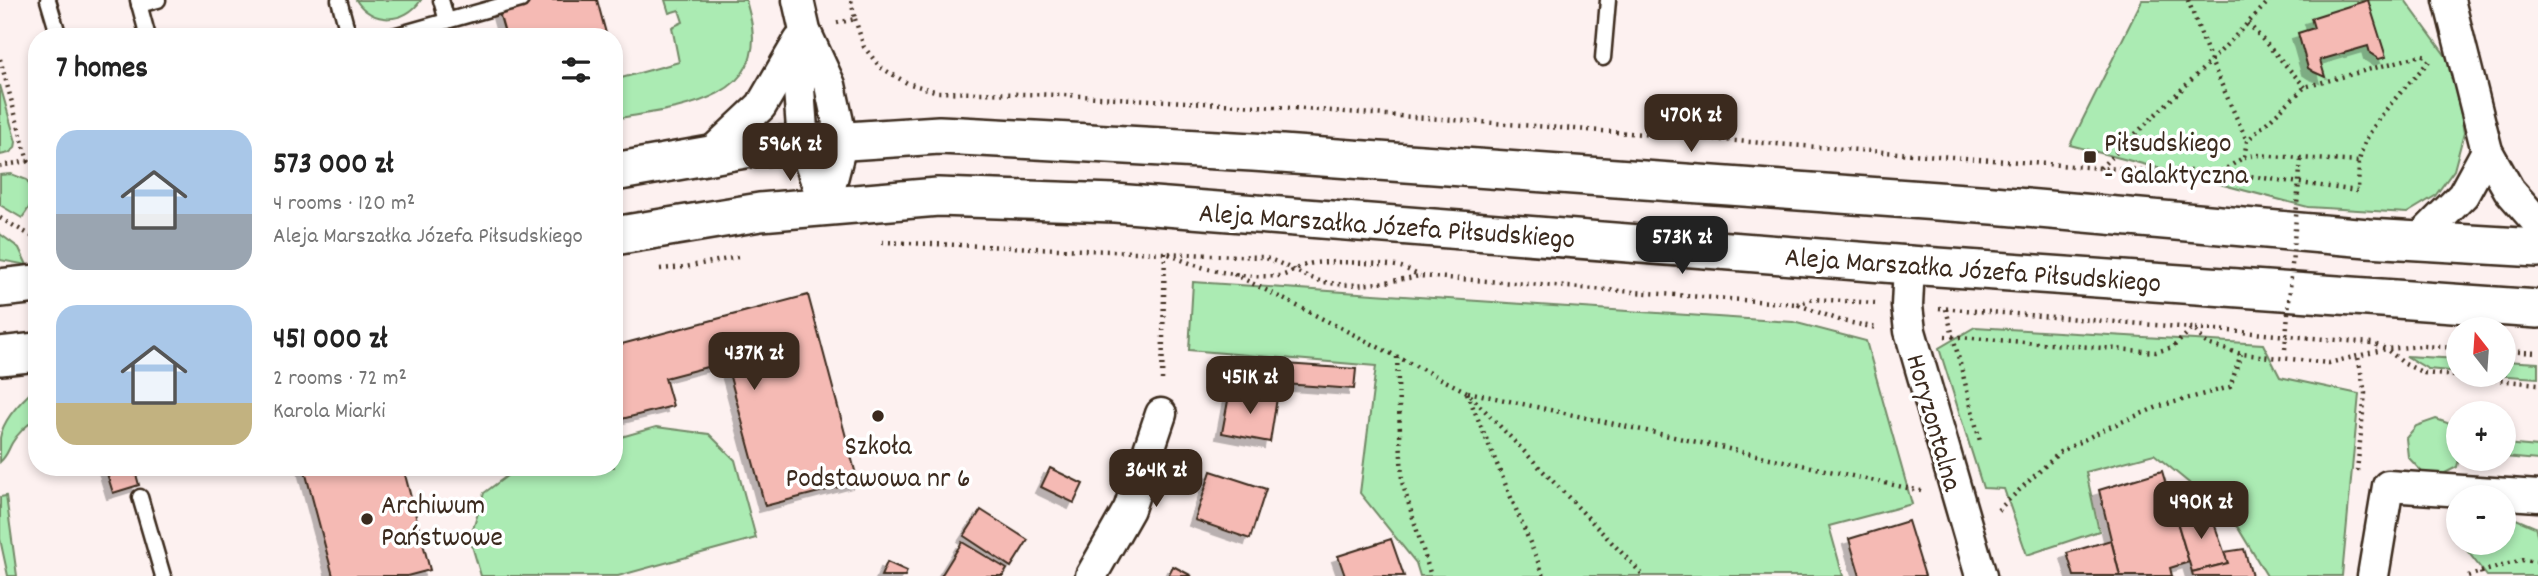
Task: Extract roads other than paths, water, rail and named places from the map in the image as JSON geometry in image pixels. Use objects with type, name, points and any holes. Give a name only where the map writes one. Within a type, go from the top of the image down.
[{"type":"street","points":[[798,0],[805,32],[830,85],[842,141],[825,206]]},
{"type":"street","points":[[2449,0],[2487,151],[2509,190],[2538,223]]},
{"type":"street","points":[[805,32],[799,89],[803,144],[825,206]]},
{"type":"street","points":[[709,155],[761,106],[805,32]]},
{"type":"street","points":[[623,170],[756,147],[939,135],[1239,151],[1993,205],[2538,248]]},
{"type":"street","points":[[2418,240],[2463,195],[2487,151]]},
{"type":"street","name":"Aleja Marszałka Józefa Piłsudskiego","points":[[623,234],[722,217],[938,197],[1115,203],[1909,265],[2538,309]]},
{"type":"street","name":"Horyzontalna","points":[[1909,265],[1908,319],[1981,576]]},
{"type":"street","points":[[0,288],[28,285]]},
{"type":"street","points":[[0,356],[28,353]]},
{"type":"street","points":[[1091,576],[1129,509],[1161,414]]},
{"type":"street","points":[[2373,576],[2388,486],[2538,496]]},
{"type":"lane","points":[[48,0],[56,28]]},
{"type":"lane","points":[[145,28],[138,3],[158,0]]},
{"type":"lane","points":[[339,0],[347,28]]},
{"type":"lane","points":[[441,0],[447,21]]},
{"type":"lane","points":[[422,28],[521,0]]},
{"type":"lane","points":[[1603,58],[1608,0]]},
{"type":"lane","points":[[140,497],[163,576]]},
{"type":"place","name":"Piłsudskiego - Galaktyczna","points":[[2090,157]]},
{"type":"place","name":"Szkoła Podstawowa nr 6","points":[[878,416]]},
{"type":"place","name":"Archiwum Państwowe","points":[[367,519]]}]
